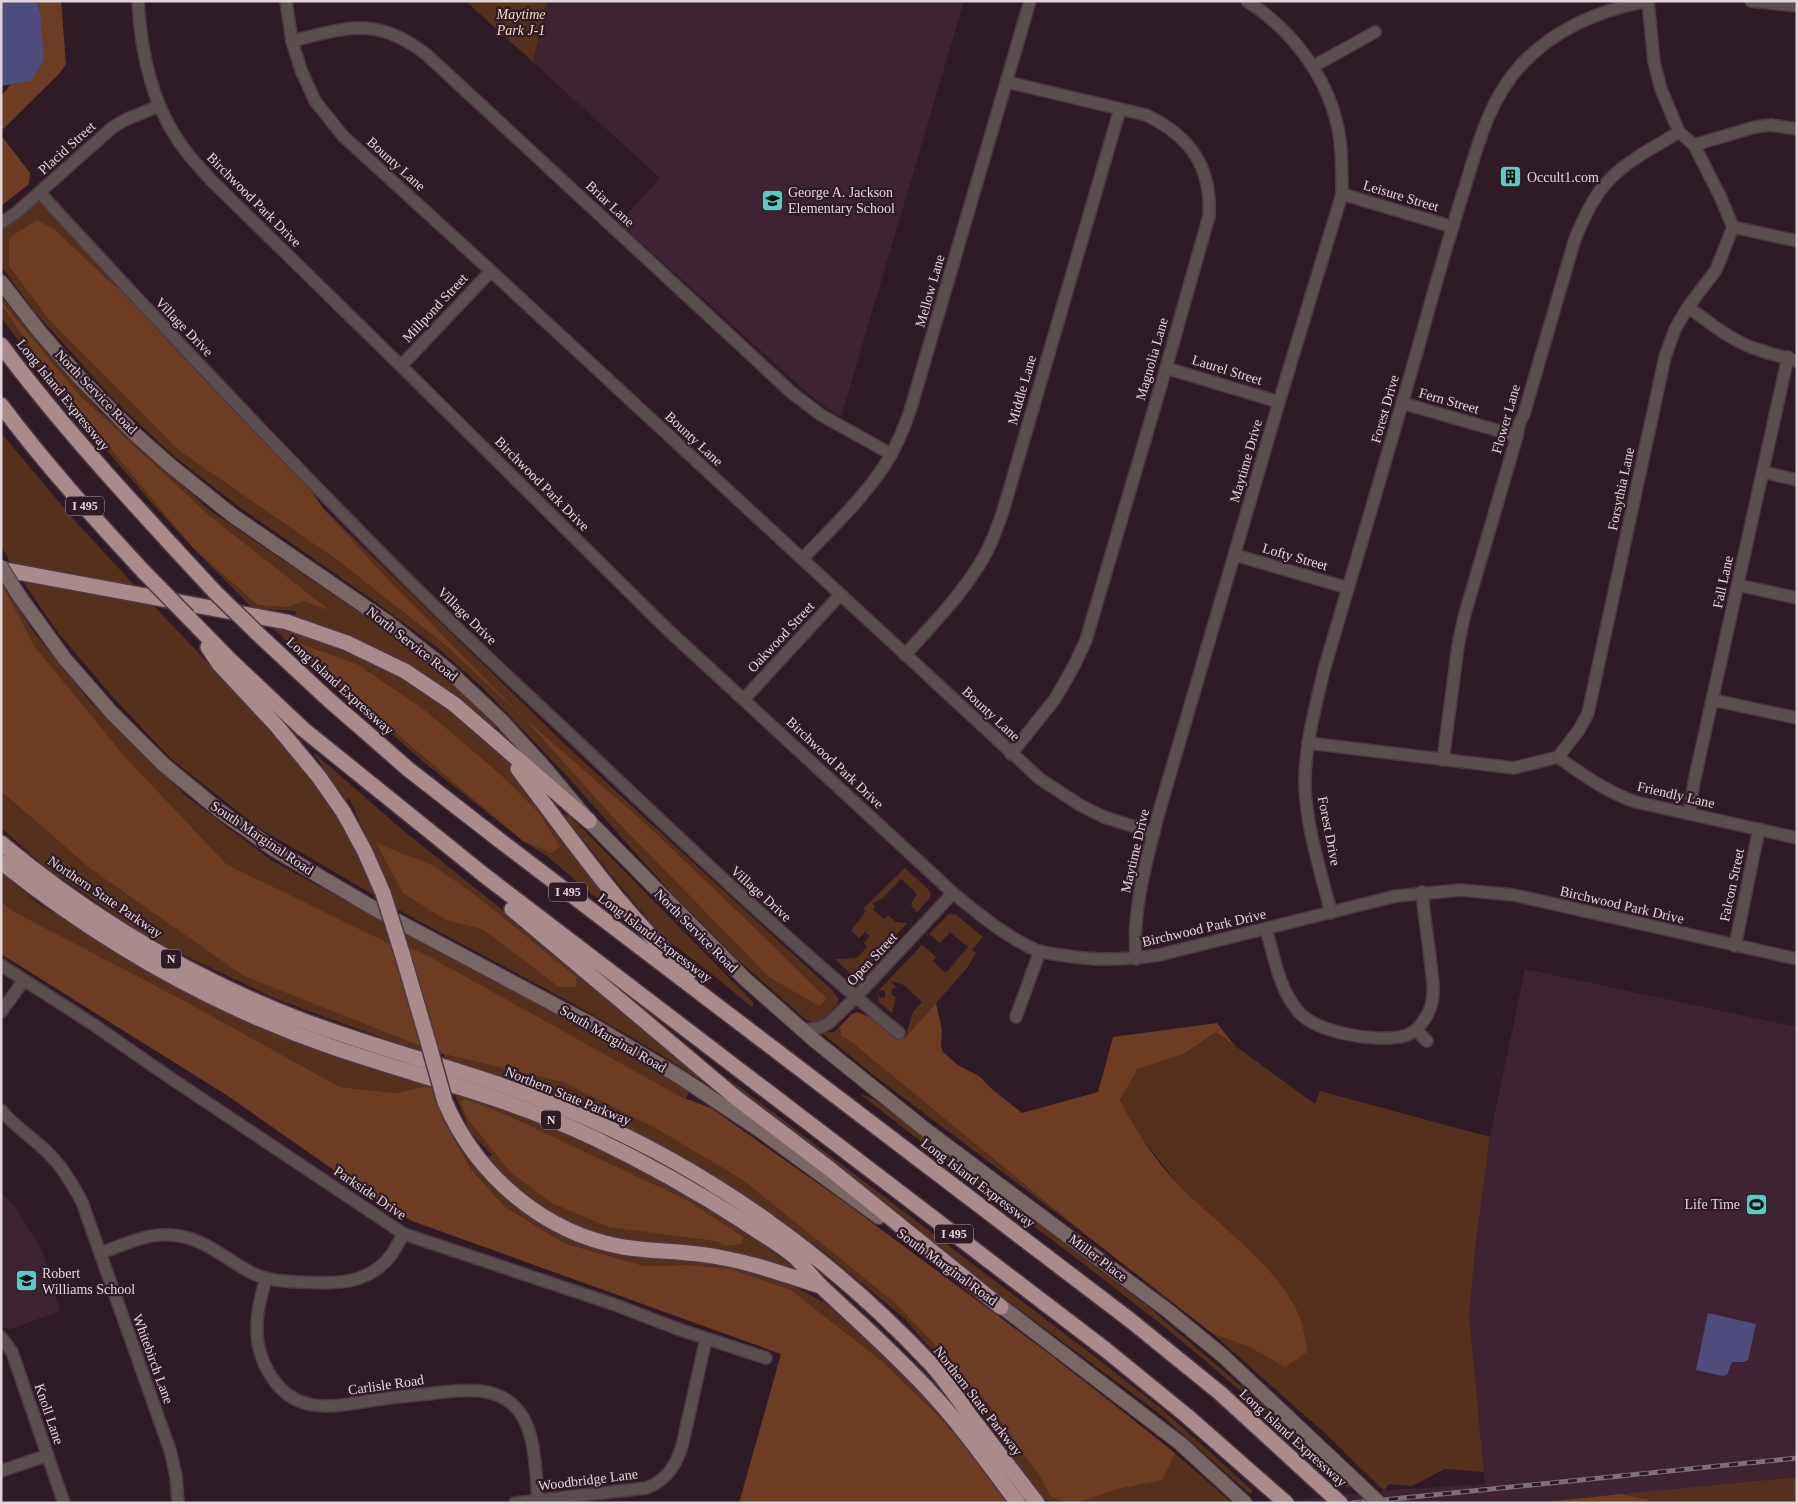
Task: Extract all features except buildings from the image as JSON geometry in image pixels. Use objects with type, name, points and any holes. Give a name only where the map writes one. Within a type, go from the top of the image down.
[{"type":"highway","name":"Long Island Expressway","points":[[1,344],[57,415],[134,506],[215,592],[329,700],[408,769],[1130,1320],[1220,1394],[1340,1503]]},
{"type":"highway","name":"I 495","points":[[1,405],[27,440],[105,531],[188,617],[224,662],[303,729],[484,875],[1106,1350],[1187,1416],[1286,1503]]},
{"type":"highway","points":[[1,568],[287,622],[347,642],[405,671],[454,704],[499,745],[589,821]]},
{"type":"highway","points":[[224,662],[319,777],[344,813],[365,852],[383,893],[445,1102],[452,1118],[474,1153],[506,1189],[540,1215],[570,1231],[602,1242],[623,1247],[717,1256],[754,1265],[821,1286]]},
{"type":"highway","points":[[499,745],[623,906],[680,965],[772,1047]]},
{"type":"highway","name":"Northern State Parkway","points":[[1,843],[35,871],[111,924],[205,977],[303,1020],[503,1086],[576,1113],[651,1149],[686,1168],[740,1202],[799,1244],[838,1276],[886,1319],[932,1365],[1037,1503]]},
{"type":"highway","name":"Northern State Parkway","points":[[1,862],[42,895],[88,927],[168,974],[224,1003],[333,1047],[525,1110],[592,1137],[673,1178],[721,1207],[794,1257],[821,1286],[875,1335],[936,1398],[1018,1503]]},
{"type":"highway","points":[[484,875],[506,904],[735,1097],[838,1176],[1001,1307]]},
{"type":"main road","name":"North Service Road","points":[[1,282],[39,331],[78,376],[136,435],[171,466],[232,515],[386,621],[449,671],[507,727],[589,821],[744,978],[803,1030]]},
{"type":"main road","name":"South Marginal Road","points":[[1,568],[65,659],[112,713],[163,764],[220,812],[275,850],[375,909],[580,1019],[680,1077],[761,1130],[1001,1307],[1181,1444],[1245,1503]]},
{"type":"main road","name":"Miller Place","points":[[803,1030],[926,1130],[1174,1316],[1222,1355],[1379,1503]]},
{"type":"street","name":"Birchwood Park Drive","points":[[138,1],[142,47],[159,106],[187,153],[211,180],[668,630],[988,922],[1040,951],[1086,959],[1136,958],[1159,955],[1396,896],[1422,892],[1461,890],[1514,895],[1797,959]]},
{"type":"street","name":"Bounty Lane","points":[[286,1],[292,41],[301,70],[315,101],[343,136],[1040,779],[1080,805],[1104,817],[1154,833]]},
{"type":"street","name":"Mellow Lane","points":[[802,559],[873,481],[891,454],[910,411],[1030,1]]},
{"type":"street","name":"Maytime Drive","points":[[1136,958],[1134,940],[1136,916],[1142,880],[1154,833],[1279,402],[1342,194],[1342,158],[1337,122],[1323,84],[1314,66],[1282,29],[1246,1]]},
{"type":"street","points":[[1648,1],[1654,62],[1661,89],[1680,132],[1694,145],[1720,196],[1732,227],[1797,242]]},
{"type":"street","name":"Forest Drive","points":[[1331,913],[1307,808],[1305,778],[1308,743],[1322,679],[1348,588],[1452,227],[1486,120],[1500,93],[1520,66],[1546,43],[1573,24],[1612,9],[1648,1]]},
{"type":"street","points":[[1751,1],[1797,5]]},
{"type":"street","name":"Briar Lane","points":[[292,41],[344,28],[362,26],[389,32],[410,42],[427,55],[792,393],[821,415],[891,454]]},
{"type":"street","points":[[1314,66],[1375,32]]},
{"type":"street","name":"Magnolia Lane","points":[[1007,82],[1146,115],[1163,123],[1177,133],[1197,157],[1208,184],[1210,203],[1209,216],[1166,368],[1086,640],[1055,699],[1011,754]]},
{"type":"street","name":"Placid Street","points":[[1,223],[40,193],[113,127],[159,106]]},
{"type":"street","name":"Middle Lane","points":[[905,655],[959,595],[978,568],[992,541],[1003,512],[1120,109]]},
{"type":"street","points":[[1694,145],[1755,127],[1771,125],[1797,129]]},
{"type":"street","name":"Flower Lane","points":[[1443,760],[1458,646],[1519,424],[1524,414],[1574,242],[1584,217],[1595,197],[1611,178],[1634,159],[1680,132]]},
{"type":"street","name":"Village Drive","points":[[40,193],[142,305],[281,451],[413,585],[713,871],[820,967],[899,1034]]},
{"type":"street","name":"Leisure Street","points":[[1342,194],[1452,227]]},
{"type":"street","name":"Forsythia Lane","points":[[1558,758],[1579,730],[1588,713],[1665,357],[1675,329],[1688,307],[1716,270],[1732,227]]},
{"type":"street","name":"Millpond Street","points":[[401,366],[491,271]]},
{"type":"street","points":[[1688,307],[1743,343],[1758,350],[1792,359]]},
{"type":"street","name":"Fall Lane","points":[[1689,814],[1694,782],[1762,472],[1792,359]]},
{"type":"street","name":"Laurel Street","points":[[1166,368],[1279,402]]},
{"type":"street","name":"Fern Street","points":[[1402,403],[1517,436]]},
{"type":"street","points":[[1762,472],[1797,480]]},
{"type":"street","name":"Lofty Street","points":[[1235,555],[1348,588]]},
{"type":"street","points":[[1738,585],[1797,598]]},
{"type":"street","name":"Oakwood Street","points":[[744,699],[840,595]]},
{"type":"street","points":[[1713,700],[1797,718]]},
{"type":"street","points":[[1308,743],[1514,768],[1558,758]]},
{"type":"street","name":"Friendly Lane","points":[[1558,758],[1618,796],[1636,802],[1797,838]]},
{"type":"street","name":"Falcon Street","points":[[1735,946],[1759,830]]},
{"type":"street","points":[[1266,929],[1286,996],[1298,1012],[1315,1024],[1335,1031],[1384,1039],[1406,1036],[1416,1030],[1431,1005],[1433,986],[1422,892]]},
{"type":"street","name":"Open Street","points":[[803,1030],[819,1028],[829,1023],[954,893]]},
{"type":"street","points":[[1016,1016],[1040,951]]},
{"type":"street","name":"Parkside Drive","points":[[1,965],[94,1025],[169,1078],[404,1234],[613,1304],[678,1330],[766,1358]]},
{"type":"street","points":[[1,1012],[24,980]]},
{"type":"street","points":[[1416,1030],[1426,1042]]},
{"type":"street","name":"Whitebirch Lane","points":[[1,1110],[50,1155],[69,1178],[82,1202],[170,1450],[176,1476],[178,1503]]},
{"type":"street","points":[[101,1253],[134,1240],[156,1235],[171,1235],[194,1240],[266,1280],[331,1284],[357,1279],[372,1271],[386,1260],[404,1234]]},
{"type":"street","name":"Carlisle Road","points":[[266,1280],[258,1306],[256,1333],[262,1360],[271,1378],[291,1399],[323,1407],[338,1407],[382,1399],[461,1390],[476,1390],[494,1394],[511,1403],[528,1424],[534,1454],[538,1500]]},
{"type":"street","name":"Knoll Lane","points":[[1,1337],[12,1352],[64,1503]]},
{"type":"street","name":"Woodbridge Lane","points":[[515,1503],[646,1488],[666,1477],[679,1458],[706,1338]]},
{"type":"street","points":[[1,1471],[48,1455]]},
{"type":"shaded area","points":[[1,1],[37,1],[40,12],[44,59],[31,81],[1,86]]},
{"type":"shaded area","points":[[37,1],[61,1],[66,64],[59,74],[1,131],[1,96],[11,84],[31,81],[40,12]]},
{"type":"shaded area","name":"George A. Jackson Elementary School","points":[[547,1],[964,1],[841,417],[818,402],[619,223],[660,178],[533,62]]},
{"type":"shaded area","points":[[1,135],[30,173],[29,184],[1,206]]},
{"type":"shaded area","points":[[37,220],[55,230],[111,283],[142,305],[288,458],[323,508],[385,576],[525,719],[444,644],[337,560],[178,450],[49,320],[9,266],[9,238]]},
{"type":"shaded area","points":[[1,301],[80,396],[211,517],[329,610],[304,601],[287,607],[258,605],[193,548],[48,373],[1,304]]},
{"type":"shaded area","points":[[1,582],[34,646],[125,757],[226,864],[394,946],[423,1047],[244,976],[91,869],[1,791]]},
{"type":"shaded area","points":[[284,638],[357,664],[427,712],[501,775],[539,813],[560,847],[551,853],[523,841]]},
{"type":"shaded area","points":[[525,719],[646,824],[827,999],[819,1006],[769,977],[612,816]]},
{"type":"shaded area","points":[[376,843],[434,866],[479,898],[576,977],[576,987],[559,987],[482,929],[446,920],[403,893]]},
{"type":"shaded area","points":[[1,901],[11,910],[185,1001],[340,1087],[396,1093],[433,1085],[443,1119],[471,1169],[505,1207],[564,1243],[644,1266],[686,1265],[730,1269],[791,1290],[883,1362],[936,1413],[985,1469],[1008,1503],[739,1503],[781,1354],[412,1221],[375,1199],[228,1096],[1,954]]},
{"type":"shaded area","points":[[407,946],[683,1098],[711,1108],[840,1199],[1048,1353],[1175,1453],[1162,1480],[1117,1489],[1077,1503],[1069,1503],[1050,1496],[1042,1479],[989,1405],[894,1302],[743,1180],[654,1127],[563,1082],[440,1053]]},
{"type":"shaded area","points":[[1525,969],[1797,1027],[1797,1477],[1532,1503],[1264,1503],[1391,1490],[1485,1484],[1469,1316],[1476,1241],[1490,1137]]},
{"type":"shaded area","points":[[936,1003],[942,1030],[941,1047],[943,1052],[959,1066],[979,1076],[1022,1113],[1098,1092],[1113,1037],[1217,1023],[1235,1046],[1216,1032],[1184,1054],[1138,1069],[1120,1100],[1132,1122],[1161,1165],[1193,1199],[1270,1271],[1283,1287],[1299,1316],[1307,1352],[1285,1367],[1249,1347],[1213,1334],[1086,1235],[850,1041],[841,1036],[840,1026],[852,1014],[857,1012],[887,1024],[896,1033],[905,1038]]},
{"type":"shaded area","points":[[464,1099],[502,1113],[687,1200],[743,1237],[741,1244],[727,1246],[716,1241],[609,1227],[552,1203],[511,1173],[467,1118],[460,1103]]},
{"type":"shaded area","name":"Robert Williams School","points":[[1,1193],[14,1205],[43,1252],[60,1311],[11,1329],[1,1327]]},
{"type":"shaded area","points":[[1708,1313],[1756,1324],[1748,1360],[1732,1362],[1727,1375],[1723,1376],[1696,1370]]},
{"type":"shaded area","points":[[1621,1494],[1651,1500],[1647,1503],[1535,1503]]},
{"type":"green space","name":"Maytime Park J-1","points":[[465,1],[547,1],[533,62],[470,5]]},
{"type":"green space","points":[[40,193],[142,305],[111,283],[9,266],[49,320],[178,450],[337,560],[444,644],[515,709],[385,576],[323,508],[572,751],[832,990],[838,998],[838,1004],[826,1017],[819,1022],[804,1018],[738,960],[667,888],[566,775],[482,687],[439,649],[373,600],[238,506],[175,457],[117,403],[34,311],[1,266],[1,228]]},
{"type":"green space","points":[[1,296],[66,374],[101,412],[211,511],[391,634],[435,668],[497,727],[493,729],[427,676],[380,649],[346,634],[295,616],[296,611],[252,608],[151,502],[49,383],[1,317]]},
{"type":"green space","points":[[1,433],[76,522],[136,587],[12,565],[1,546]]},
{"type":"green space","points":[[21,579],[148,600],[278,736],[322,791],[359,850],[379,898],[259,828],[170,758],[113,697],[59,634]]},
{"type":"green space","points":[[1,581],[33,631],[92,704],[186,796],[271,860],[387,923],[424,1053],[276,999],[148,938],[43,865],[1,828]]},
{"type":"green space","points":[[268,624],[296,631],[310,639],[322,637],[425,689],[475,729],[509,764],[610,896],[612,904],[606,905],[600,901],[548,857],[523,841],[421,760]]},
{"type":"green space","points":[[313,752],[405,832],[510,916],[625,1015],[728,1098],[606,1022],[395,908],[377,860],[349,798],[346,801]]},
{"type":"green space","points":[[565,814],[570,816],[754,1003],[752,1007],[664,938],[612,876],[566,818]]},
{"type":"green space","points":[[905,868],[928,889],[931,894],[929,899],[917,912],[911,904],[917,894],[901,879],[883,898],[873,903],[875,906],[873,910],[884,919],[888,915],[896,922],[907,923],[859,976],[853,976],[835,959],[857,958],[867,947],[864,943],[870,936],[865,932],[859,938],[851,931],[866,911],[863,909]]},
{"type":"green space","points":[[1,872],[40,905],[139,963],[430,1085],[396,1093],[340,1087],[185,1001],[11,910],[1,901]]},
{"type":"green space","points":[[949,914],[956,915],[983,937],[972,950],[976,953],[967,968],[905,1038],[913,1012],[922,1002],[904,985],[890,981],[897,988],[891,991],[892,995],[896,997],[892,1013],[879,1002],[878,993],[880,998],[885,997],[885,991],[879,990],[922,945],[936,957],[933,961],[946,973],[968,947],[950,932],[940,943],[929,934]]},
{"type":"green space","points":[[401,929],[623,1050],[689,1092],[686,1099],[709,1107],[1033,1342],[1134,1420],[1232,1503],[1053,1503],[1042,1498],[960,1383],[905,1319],[818,1247],[749,1198],[663,1147],[596,1112],[517,1082],[445,1059],[443,1054],[440,1053]]},
{"type":"green space","points":[[840,1026],[841,1036],[850,1041],[1086,1235],[872,1074],[822,1033],[834,1032]]},
{"type":"green space","points":[[1216,1032],[1315,1104],[1320,1091],[1490,1137],[1476,1241],[1469,1316],[1484,1472],[1445,1469],[1412,1486],[1389,1484],[1384,1491],[1328,1436],[1213,1334],[1249,1347],[1285,1367],[1204,1210],[1177,1183],[1134,1128],[1120,1100],[1138,1069],[1184,1054]]},
{"type":"green space","points":[[733,1082],[1164,1411],[1253,1491],[1250,1494],[1160,1414],[942,1252],[868,1189],[742,1093]]},
{"type":"green space","points":[[433,1085],[446,1118],[473,1164],[510,1200],[557,1231],[727,1263],[783,1280],[825,1303],[883,1354],[936,1408],[988,1469],[1010,1503],[985,1469],[936,1413],[883,1362],[791,1290],[686,1265],[644,1266],[564,1243],[505,1207],[471,1169],[443,1119]]},
{"type":"green space","points":[[453,1090],[530,1118],[655,1174],[726,1218],[793,1267],[795,1271],[629,1242],[578,1228],[540,1208],[507,1181],[487,1158],[492,1155],[470,1132]]},
{"type":"green space","points":[[859,1093],[873,1099],[891,1112],[1145,1304],[1290,1428],[1352,1487],[1348,1488],[1245,1395],[1166,1328]]},
{"type":"green space","points":[[1797,1477],[1797,1499],[1794,1503],[1647,1503],[1651,1500],[1621,1494]]},
{"type":"railway","points":[[1353,1503],[1797,1458]]},
{"type":"place","name":"Occult1.com","points":[[1511,177]]},
{"type":"place","name":"George A. Jackson Elementary School","points":[[772,200]]},
{"type":"place","name":"Life Time","points":[[1756,1204]]},
{"type":"place","name":"Robert Williams School","points":[[26,1281]]}]
